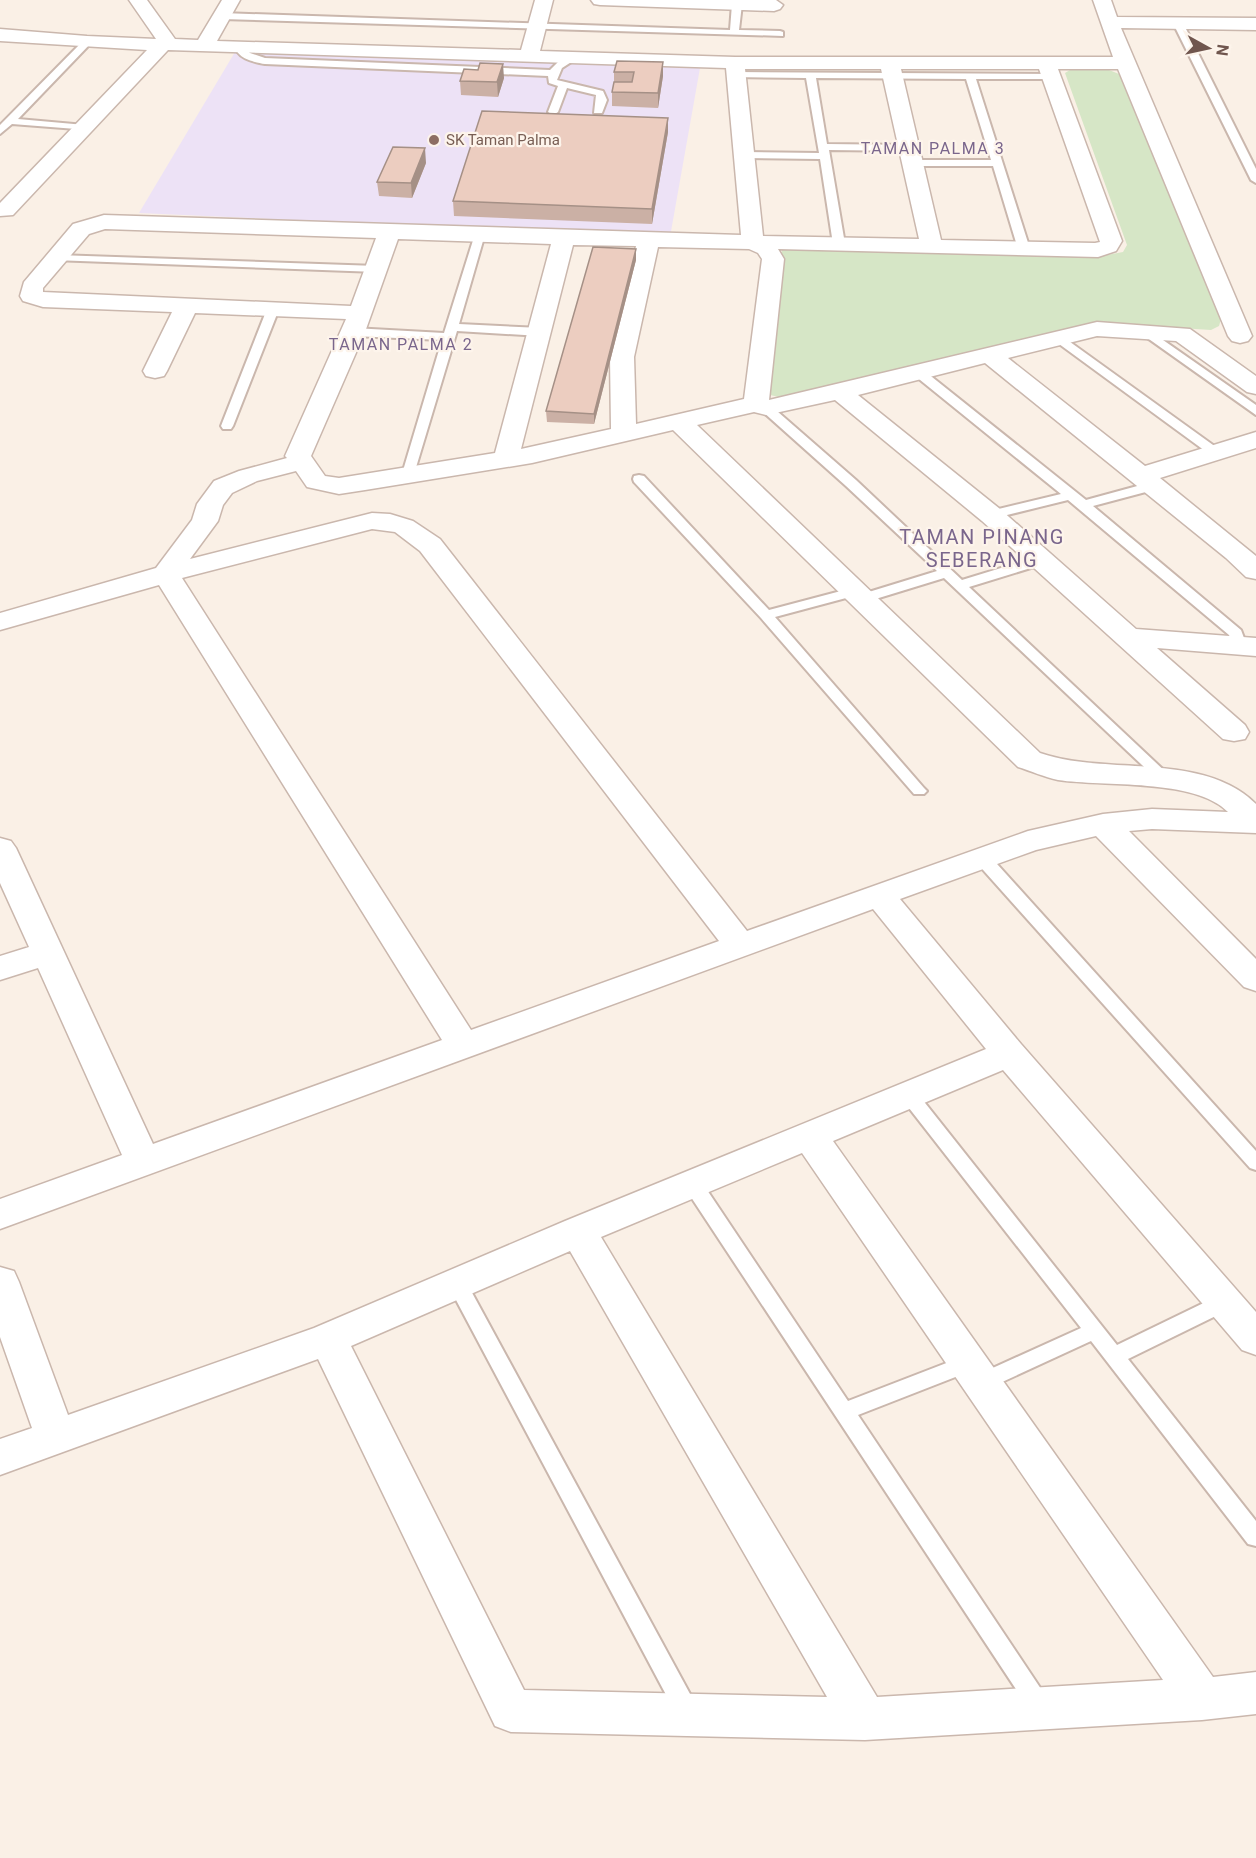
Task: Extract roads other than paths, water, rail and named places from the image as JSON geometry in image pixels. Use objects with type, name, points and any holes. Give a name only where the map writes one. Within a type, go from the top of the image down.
[{"type":"street","points":[[138,0],[166,44]]},
{"type":"street","points":[[529,56],[544,0]]},
{"type":"street","points":[[600,0],[774,3]]},
{"type":"street","points":[[390,231],[356,322],[298,456],[316,482],[339,486],[532,455],[679,422],[840,391],[1097,329],[1248,336],[1125,63],[1102,0]]},
{"type":"street","points":[[205,45],[226,8]]},
{"type":"street","points":[[1110,22],[1178,23],[1254,28]]},
{"type":"street","points":[[0,35],[87,42],[574,57],[736,69],[1049,70],[1125,63]]},
{"type":"street","points":[[0,57],[22,37]]},
{"type":"street","points":[[0,210],[5,210],[166,44]]},
{"type":"street","points":[[736,69],[753,242]]},
{"type":"street","points":[[356,322],[273,309],[43,300],[31,296],[32,287],[81,229],[104,222],[564,238],[1098,250],[1108,246],[1112,241],[1049,70]]},
{"type":"street","points":[[891,71],[932,247]]},
{"type":"street","points":[[506,459],[541,333],[564,238]]},
{"type":"street","points":[[624,434],[622,357],[648,240]]},
{"type":"street","points":[[753,242],[766,249],[773,259],[761,406]]},
{"type":"street","points":[[155,371],[187,306]]},
{"type":"street","points":[[1182,334],[1253,382]]},
{"type":"street","points":[[987,354],[1146,481],[1246,549],[1256,571]]},
{"type":"street","points":[[840,391],[991,515],[1234,732]]},
{"type":"street","points":[[679,422],[860,594],[1029,760],[1058,770],[1165,778],[1202,784],[1235,801],[1256,822]]},
{"type":"street","points":[[1146,481],[1256,440]]},
{"type":"street","points":[[166,574],[205,521],[210,504],[223,487],[248,476],[302,462]]},
{"type":"street","points":[[0,622],[166,574],[372,521],[399,522],[413,529],[430,545],[741,946]]},
{"type":"street","points":[[166,574],[464,1047]]},
{"type":"street","points":[[1127,637],[1248,646]]},
{"type":"street","points":[[0,1214],[1028,841],[1103,824],[1152,819],[1256,822]]},
{"type":"street","points":[[1103,824],[1256,979]]},
{"type":"street","points":[[0,848],[144,1163]]},
{"type":"street","points":[[879,895],[1008,1053],[1256,1340]]},
{"type":"street","points":[[0,968],[48,953]]},
{"type":"street","points":[[0,1457],[328,1339],[578,1231],[1008,1053]]},
{"type":"street","points":[[809,1135],[1202,1699]]},
{"type":"street","points":[[578,1231],[865,1719]]},
{"type":"street","points":[[0,1282],[55,1436]]},
{"type":"street","points":[[328,1339],[511,1711],[865,1719],[1202,1699],[1256,1692]]},
{"type":"lane","points":[[734,32],[737,4]]},
{"type":"lane","points":[[226,8],[537,25],[780,34]]},
{"type":"lane","points":[[1178,23],[1256,180]]},
{"type":"lane","points":[[3,127],[87,42]]},
{"type":"lane","points":[[238,46],[242,53],[250,58],[266,61],[552,74]]},
{"type":"lane","points":[[574,57],[564,62],[552,74],[552,81],[563,86],[591,89],[600,93],[602,100],[598,111]]},
{"type":"lane","points":[[736,69],[811,76],[891,71],[970,76],[1049,70]]},
{"type":"lane","points":[[811,76],[839,244]]},
{"type":"lane","points":[[970,76],[1024,249]]},
{"type":"lane","points":[[554,112],[563,86]]},
{"type":"lane","points":[[3,127],[85,128]]},
{"type":"lane","points":[[744,155],[824,152],[912,156],[997,164]]},
{"type":"lane","points":[[408,474],[480,234]]},
{"type":"lane","points":[[57,258],[376,269]]},
{"type":"lane","points":[[227,426],[273,309]]},
{"type":"lane","points":[[356,322],[451,332],[541,333]]},
{"type":"lane","points":[[1143,330],[1256,411]]},
{"type":"lane","points":[[1059,338],[1216,453]]},
{"type":"lane","points":[[918,372],[1084,505],[1236,633],[1248,646]]},
{"type":"lane","points":[[761,406],[851,483],[1165,778]]},
{"type":"lane","points":[[639,478],[766,615],[919,791]]},
{"type":"lane","points":[[1084,505],[1146,481]]},
{"type":"lane","points":[[991,515],[1071,495]]},
{"type":"lane","points":[[960,585],[1041,561]]},
{"type":"lane","points":[[766,615],[946,573]]},
{"type":"lane","points":[[982,858],[1256,1163]]},
{"type":"lane","points":[[908,1094],[1256,1537]]},
{"type":"lane","points":[[692,1184],[1041,1708]]},
{"type":"lane","points":[[457,1283],[689,1714]]},
{"type":"lane","points":[[1114,1356],[1225,1302]]},
{"type":"lane","points":[[844,1412],[975,1373],[1094,1331]]},
{"type":"place","name":"SK Taman Palma","points":[[434,140]]},
{"type":"district","name":"TAMAN PALMA 3","points":[[933,148]]},
{"type":"district","name":"TAMAN PALMA 2","points":[[401,344]]},
{"type":"district","name":"TAMAN PINANG SEBERANG","points":[[982,548]]}]
